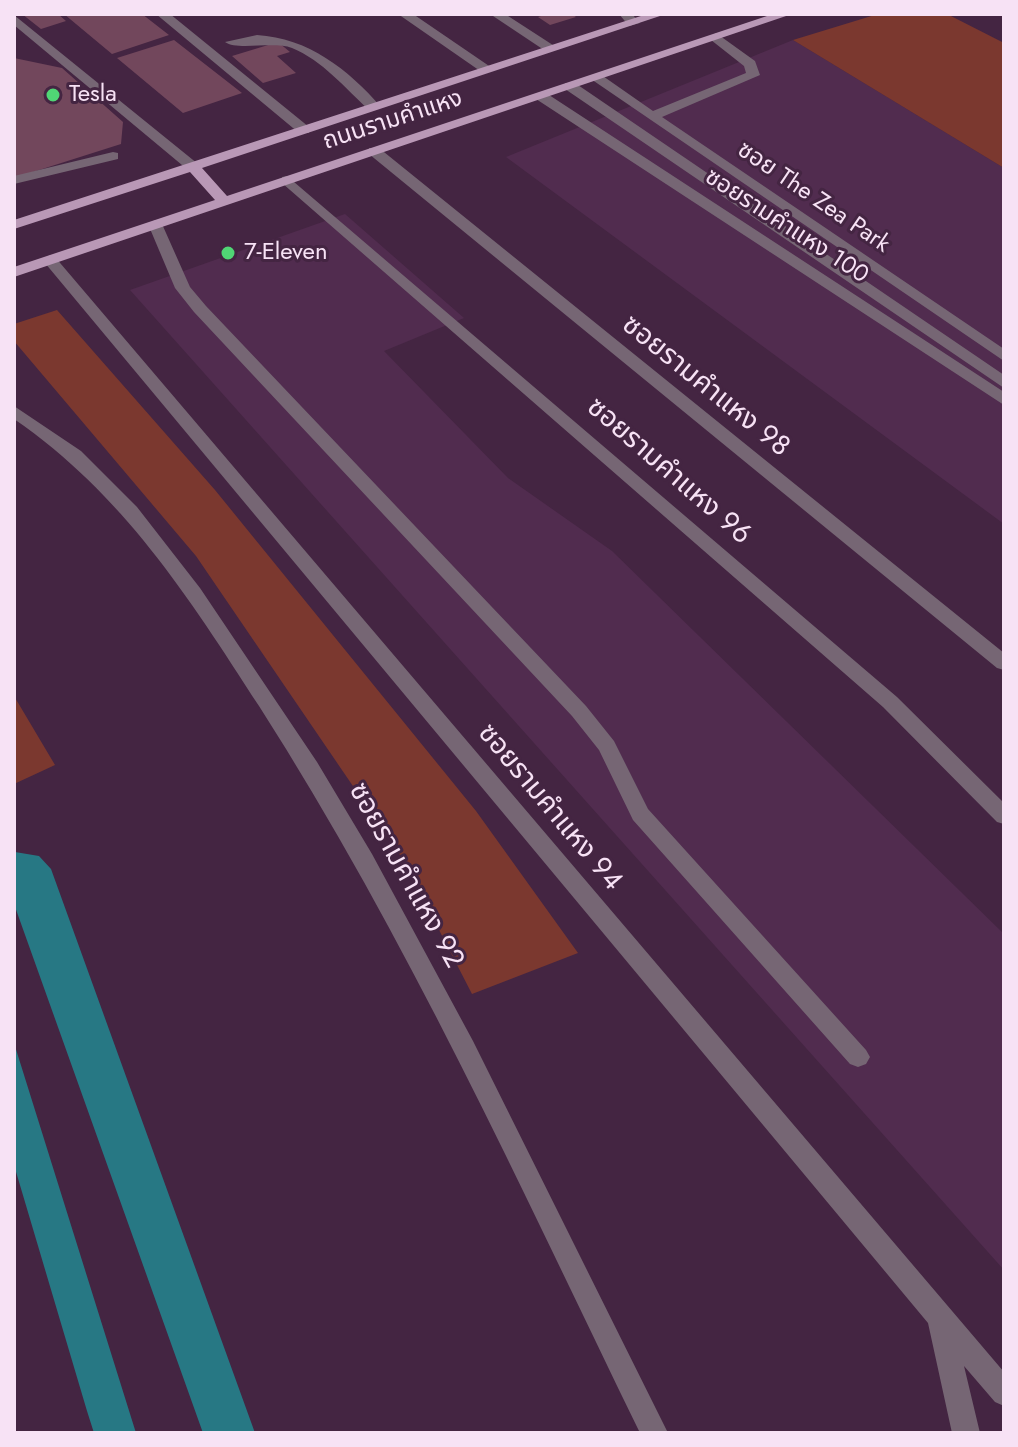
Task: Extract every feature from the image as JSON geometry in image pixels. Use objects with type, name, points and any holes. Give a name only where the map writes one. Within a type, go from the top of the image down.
[{"type":"main road","name":"ถนนรามคำแหง","points":[[14,225],[552,49],[629,18],[660,14]]},
{"type":"main road","name":"ถนนรามคำแหง","points":[[14,272],[786,14]]},
{"type":"main road","points":[[193,167],[224,201]]},
{"type":"street","points":[[162,14],[304,130]]},
{"type":"street","points":[[404,14],[488,70]]},
{"type":"street","points":[[496,14],[552,49]]},
{"type":"street","points":[[14,19],[193,167]]},
{"type":"street","points":[[652,116],[753,75],[750,64],[716,37]]},
{"type":"street","points":[[232,42],[259,38],[300,44],[374,107]]},
{"type":"street","name":"ซอย The Zea Park","points":[[595,77],[1004,356]]},
{"type":"street","name":"ซอยรามคำแหง 100","points":[[570,86],[1004,383]]},
{"type":"street","name":"ซอยรามคำแหง 100","points":[[541,96],[1004,400]]},
{"type":"street","name":"ซอยรามคําแหง 98","points":[[374,151],[1004,663]]},
{"type":"street","points":[[14,180],[113,156]]},
{"type":"street","name":"ซอยรามคําแหง 96","points":[[287,180],[890,702],[1004,816]]},
{"type":"street","points":[[155,224],[183,288],[200,309],[579,711],[607,746],[640,814],[858,1057]]},
{"type":"street","name":"ซอยรามคําแหง 94","points":[[50,260],[1004,1393]]},
{"type":"street","name":"ซอยรามคําแหง 92","points":[[14,411],[81,460],[132,511],[305,757],[401,924],[654,1433]]},
{"type":"street","points":[[940,1318],[966,1433]]},
{"type":"shaded area","points":[[878,14],[947,14],[1004,43],[1004,168],[793,40]]},
{"type":"shaded area","points":[[793,40],[1004,168],[1004,524],[506,157]]},
{"type":"shaded area","points":[[345,214],[464,318],[384,351],[508,478],[612,551],[1004,934],[1004,1270],[130,290]]},
{"type":"shaded area","points":[[57,310],[215,490],[476,811],[578,953],[472,994],[402,858],[196,556],[14,341],[14,324]]},
{"type":"shaded area","points":[[14,696],[55,765],[14,784]]},
{"type":"shaded area","points":[[15,852],[39,856],[51,869],[255,1433],[203,1433],[14,904]]},
{"type":"shaded area","points":[[14,1043],[136,1433],[94,1433],[87,1411],[14,1165]]},
{"type":"building","points":[[22,14],[58,14],[66,21],[41,29]]},
{"type":"building","points":[[64,14],[142,14],[169,35],[112,54]]},
{"type":"building","points":[[572,14],[576,17],[550,25],[538,17]]},
{"type":"building","points":[[174,40],[242,93],[183,113],[117,58]]},
{"type":"building","points":[[278,42],[290,52],[277,56],[296,73],[263,83],[232,56]]},
{"type":"building","name":"Tesla","points":[[14,58],[62,68],[123,122],[121,144],[14,178]]},
{"type":"place","name":"Tesla","points":[[53,95]]},
{"type":"place","name":"7-Eleven","points":[[228,253]]}]
